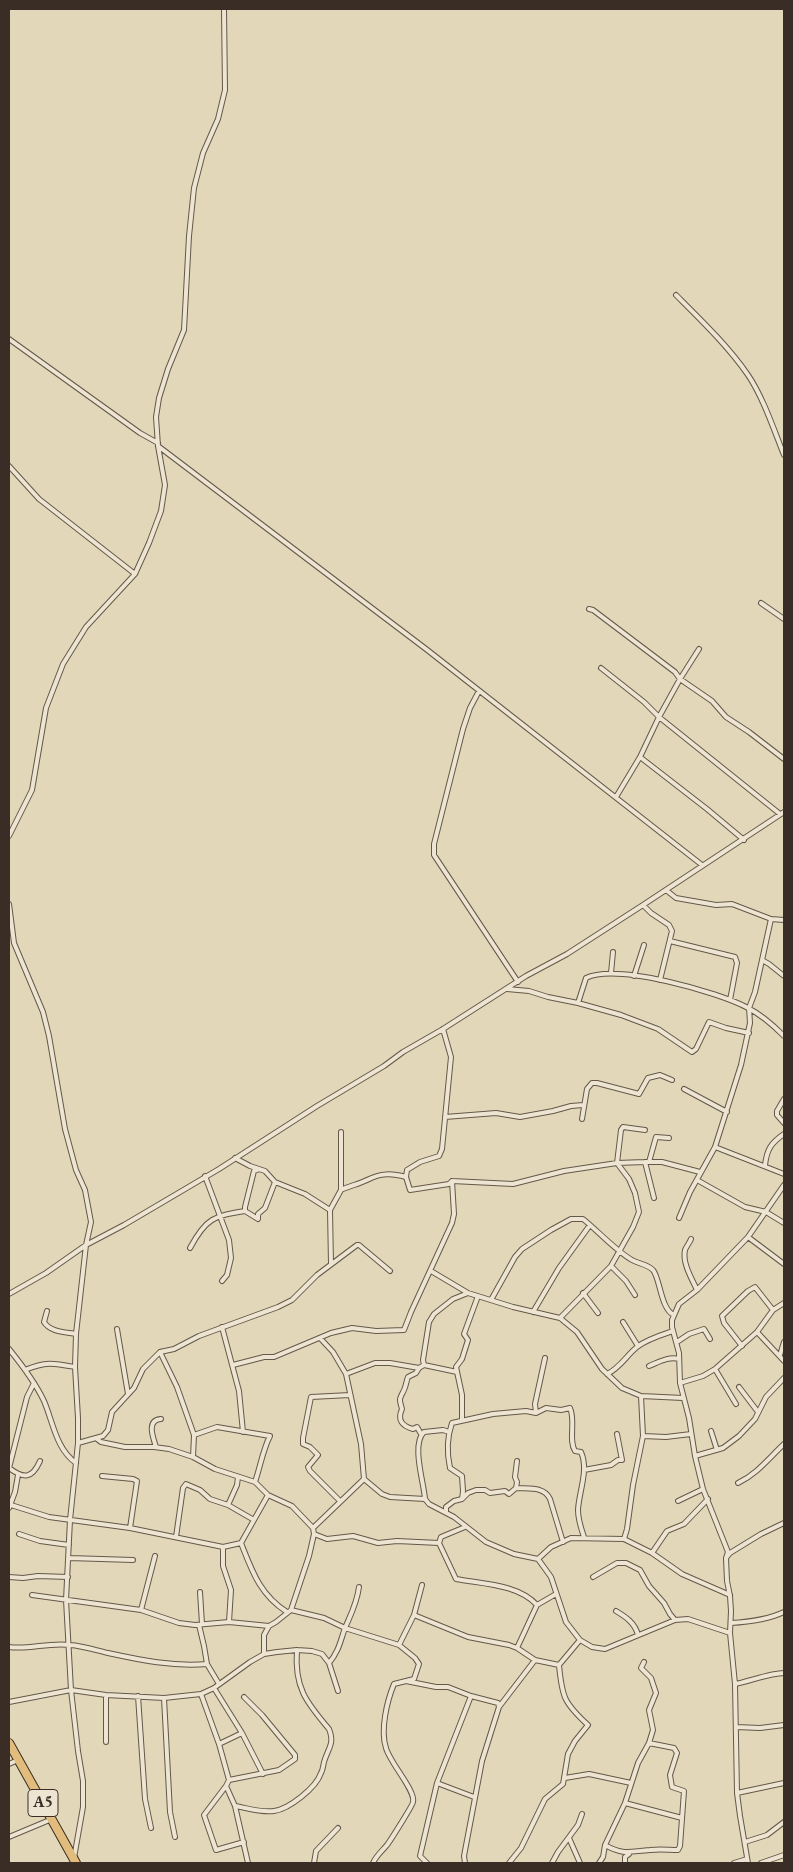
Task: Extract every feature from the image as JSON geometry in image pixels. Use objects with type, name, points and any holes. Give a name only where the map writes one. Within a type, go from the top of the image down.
[{"type":"highway","name":"A5","points":[[9,1743],[75,1861]]},
{"type":"street","points":[[9,836],[32,790],[46,708],[63,664],[86,627],[135,574],[150,543],[162,511],[165,485],[158,444],[156,417],[159,398],[168,369],[184,330],[189,236],[194,188],[203,153],[218,119],[225,90],[224,9]]},
{"type":"street","points":[[676,295],[703,322],[748,375],[784,454]]},
{"type":"street","points":[[9,339],[140,434],[158,444],[702,865]]},
{"type":"street","points":[[9,466],[39,499],[135,574]]},
{"type":"street","points":[[761,603],[784,619]]},
{"type":"street","points":[[589,610],[593,610],[621,630],[675,672],[680,679],[712,701],[726,717],[784,759]]},
{"type":"street","points":[[616,797],[640,757],[680,679],[699,649]]},
{"type":"street","points":[[9,1294],[46,1273],[86,1245],[124,1225],[235,1158],[316,1106],[384,1066],[403,1052],[567,954],[702,865],[744,840],[782,813],[601,668]]},
{"type":"street","points":[[479,691],[470,708],[463,729],[434,844],[434,855],[518,982]]},
{"type":"street","points":[[640,757],[744,840]]},
{"type":"street","points":[[666,890],[676,898],[716,905],[732,904],[771,919],[784,920]]},
{"type":"street","points":[[9,904],[14,943],[44,1012],[65,1129],[76,1170],[85,1190],[91,1222],[86,1245],[76,1334],[75,1368],[78,1443],[70,1520],[66,1600],[71,1690],[83,1781],[83,1807],[75,1861]]},
{"type":"street","points":[[643,905],[651,914],[669,925],[672,932],[660,980]]},
{"type":"street","points":[[679,1218],[700,1172],[715,1147],[727,1112],[749,1033],[749,1008],[755,992],[771,919]]},
{"type":"street","points":[[670,941],[735,957],[737,963],[730,1000]]},
{"type":"street","points":[[634,976],[644,945]]},
{"type":"street","points":[[611,973],[613,952]]},
{"type":"street","points":[[762,960],[784,976]]},
{"type":"street","points":[[578,1003],[586,978],[602,973],[660,980],[730,1000],[749,1008],[784,1036]]},
{"type":"street","points":[[507,989],[530,990],[548,997],[621,1015],[658,1029],[692,1052],[696,1049],[709,1022],[749,1033]]},
{"type":"street","points":[[444,1029],[451,1057],[441,1154],[407,1170],[406,1177],[410,1190],[449,1184],[452,1181],[513,1184],[564,1171],[647,1162],[662,1162],[700,1172]]},
{"type":"street","points":[[582,1119],[587,1089],[592,1083],[639,1094],[648,1078],[660,1076],[672,1080]]},
{"type":"street","points":[[684,1089],[727,1112]]},
{"type":"street","points":[[784,1099],[777,1111],[777,1115],[784,1123]]},
{"type":"street","points":[[445,1117],[486,1113],[520,1116],[583,1105]]},
{"type":"street","points":[[560,1318],[611,1266],[634,1227],[638,1212],[635,1193],[629,1179],[617,1164],[622,1128],[645,1130]]},
{"type":"street","points":[[331,1264],[330,1210],[341,1190],[341,1132]]},
{"type":"street","points":[[765,1165],[766,1152],[770,1145],[784,1134]]},
{"type":"street","points":[[654,1198],[647,1162],[656,1137],[669,1138]]},
{"type":"street","points":[[715,1147],[784,1174]]},
{"type":"street","points":[[235,1158],[265,1171],[275,1182],[305,1194],[330,1210]]},
{"type":"street","points":[[245,1211],[254,1170],[258,1169]]},
{"type":"street","points":[[341,1190],[366,1181],[373,1176],[392,1173],[406,1177]]},
{"type":"street","points":[[205,1176],[227,1231],[231,1258],[227,1275],[222,1281]]},
{"type":"street","points":[[697,1180],[745,1206],[766,1212],[784,1223]]},
{"type":"street","points":[[232,1365],[264,1357],[274,1357],[330,1333],[352,1328],[376,1331],[404,1330],[450,1228],[454,1214],[452,1181]]},
{"type":"street","points":[[190,1248],[200,1230],[219,1215],[245,1211],[258,1219],[258,1214],[265,1208],[275,1182]]},
{"type":"street","points":[[729,1553],[703,1489],[695,1456],[689,1418],[680,1383],[677,1342],[673,1331],[674,1315],[679,1304],[697,1290],[748,1238],[784,1185]]},
{"type":"street","points":[[491,1300],[515,1257],[522,1249],[571,1219],[583,1219],[631,1260],[644,1264],[654,1271],[658,1288],[668,1311],[674,1315]]},
{"type":"street","points":[[533,1312],[559,1268],[590,1225]]},
{"type":"street","points":[[748,1238],[784,1264]]},
{"type":"street","points":[[691,1240],[685,1250],[690,1275],[697,1290]]},
{"type":"street","points":[[78,1443],[103,1436],[108,1430],[112,1412],[134,1388],[143,1369],[160,1352],[174,1348],[222,1327],[259,1315],[292,1300],[331,1264],[359,1245],[390,1271]]},
{"type":"street","points":[[611,1266],[626,1281],[635,1295]]},
{"type":"street","points":[[431,1271],[468,1293],[560,1318],[577,1332],[602,1369],[622,1388],[641,1396],[683,1398]]},
{"type":"street","points":[[742,1346],[724,1323],[722,1316],[748,1291],[755,1288],[773,1310]]},
{"type":"street","points":[[424,1365],[423,1360],[429,1322],[434,1314],[446,1304],[468,1293]]},
{"type":"street","points":[[583,1293],[598,1313]]},
{"type":"street","points":[[462,1420],[462,1394],[456,1367],[462,1359],[468,1340],[464,1334],[478,1296]]},
{"type":"street","points":[[680,1383],[703,1376],[715,1369],[757,1332],[773,1310],[784,1303]]},
{"type":"street","points":[[47,1311],[44,1322],[46,1326],[52,1330],[76,1334]]},
{"type":"street","points":[[623,1322],[638,1346]]},
{"type":"street","points":[[222,1327],[239,1391],[243,1432]]},
{"type":"street","points":[[117,1329],[128,1394]]},
{"type":"street","points":[[677,1342],[689,1334],[704,1329],[710,1339]]},
{"type":"street","points":[[607,1374],[619,1366],[638,1346],[673,1331]]},
{"type":"street","points":[[757,1332],[784,1361]]},
{"type":"street","points":[[320,1338],[333,1352],[346,1374],[361,1444],[364,1479],[382,1494],[390,1497],[425,1499]]},
{"type":"street","points":[[780,1355],[784,1342]]},
{"type":"street","points":[[9,1349],[34,1383],[44,1401],[48,1417],[65,1454],[76,1463]]},
{"type":"street","points":[[160,1352],[177,1387],[194,1434],[193,1457]]},
{"type":"street","points":[[650,1366],[673,1357],[679,1359]]},
{"type":"street","points":[[536,1413],[535,1404],[545,1358]]},
{"type":"street","points":[[25,1370],[53,1362],[75,1368]]},
{"type":"street","points":[[346,1374],[375,1363],[390,1363],[419,1368]]},
{"type":"street","points":[[457,1372],[424,1365],[416,1373],[408,1377],[406,1388],[400,1395],[399,1400],[402,1409],[400,1420],[412,1429],[417,1426],[421,1434],[419,1440],[419,1459],[425,1499],[430,1504],[446,1512],[486,1542],[514,1554],[538,1559],[551,1576],[566,1622],[580,1640],[592,1647],[605,1649],[675,1620],[688,1619],[730,1633]]},
{"type":"street","points":[[715,1369],[736,1404]]},
{"type":"street","points":[[695,1456],[716,1450],[739,1436],[755,1419],[766,1397],[784,1378]]},
{"type":"street","points":[[34,1383],[27,1397],[9,1468],[18,1475],[27,1476],[36,1471],[40,1461]]},
{"type":"street","points":[[739,1387],[758,1412]]},
{"type":"street","points":[[340,1501],[310,1471],[308,1467],[318,1455],[310,1447],[303,1444],[303,1438],[311,1396],[350,1395]]},
{"type":"street","points":[[624,1539],[643,1436],[641,1396]]},
{"type":"street","points":[[462,1499],[462,1476],[450,1468],[449,1464],[449,1432],[452,1423],[493,1414],[526,1411],[536,1413],[546,1408],[561,1410],[570,1408],[573,1426],[572,1447],[575,1451],[581,1452],[583,1458],[584,1470],[578,1510],[579,1524],[584,1537]]},
{"type":"street","points":[[156,1447],[151,1429],[152,1423],[156,1419],[161,1419]]},
{"type":"street","points":[[194,1434],[217,1427],[270,1436],[255,1482]]},
{"type":"street","points":[[421,1434],[429,1431],[449,1432]]},
{"type":"street","points":[[712,1431],[716,1450]]},
{"type":"street","points":[[584,1470],[611,1465],[618,1460],[622,1460],[617,1434]]},
{"type":"street","points":[[643,1436],[666,1437],[691,1434]]},
{"type":"street","points":[[97,1439],[101,1442],[125,1447],[170,1449],[193,1457],[215,1469],[255,1482],[268,1495],[292,1506],[313,1528],[314,1534],[289,1611],[269,1626],[264,1634],[264,1654]]},
{"type":"street","points":[[738,1483],[758,1470],[784,1444]]},
{"type":"street","points":[[446,1512],[446,1507],[454,1501],[462,1499],[468,1493],[476,1490],[485,1490],[490,1493],[505,1491],[509,1494],[516,1488],[517,1460]]},
{"type":"street","points":[[18,1475],[10,1507],[49,1517],[130,1528],[223,1547],[241,1543],[268,1495]]},
{"type":"street","points":[[102,1476],[137,1480],[130,1528]]},
{"type":"street","points":[[228,1504],[238,1477]]},
{"type":"street","points":[[313,1528],[364,1479]]},
{"type":"street","points":[[176,1537],[184,1485],[186,1484],[200,1490],[210,1498],[228,1504],[254,1520]]},
{"type":"street","points":[[516,1488],[543,1489],[547,1493],[563,1542]]},
{"type":"street","points":[[678,1501],[703,1489]]},
{"type":"street","points":[[652,1553],[667,1531],[684,1524],[708,1499]]},
{"type":"street","points":[[734,1863],[748,1861],[737,1793],[735,1684],[726,1558],[729,1553],[784,1523]]},
{"type":"street","points":[[464,1527],[441,1537],[439,1543],[456,1579],[493,1585],[520,1593],[537,1605]]},
{"type":"street","points":[[19,1534],[69,1545]]},
{"type":"street","points":[[314,1534],[327,1539],[353,1536],[378,1543],[397,1541],[439,1543]]},
{"type":"street","points":[[538,1559],[551,1547],[571,1538],[624,1539],[652,1553],[682,1574],[730,1596]]},
{"type":"street","points":[[241,1543],[256,1580],[275,1604],[289,1611],[324,1618],[380,1641],[399,1645],[416,1658],[418,1664],[414,1679],[394,1684],[387,1703],[384,1737],[385,1748],[390,1758],[413,1793],[413,1803],[388,1844],[373,1863]]},
{"type":"street","points":[[223,1547],[223,1566],[231,1590],[229,1622]]},
{"type":"street","points":[[141,1610],[155,1556]]},
{"type":"street","points":[[69,1558],[133,1560]]},
{"type":"street","points":[[593,1576],[618,1563],[626,1563],[640,1570],[648,1586],[664,1603],[675,1620]]},
{"type":"street","points":[[9,1577],[68,1577]]},
{"type":"street","points":[[399,1645],[414,1615],[422,1585]]},
{"type":"street","points":[[329,1663],[337,1654],[345,1628],[357,1601],[359,1588]]},
{"type":"street","points":[[200,1592],[200,1624],[207,1664],[219,1684]]},
{"type":"street","points":[[517,1648],[537,1605],[556,1594]]},
{"type":"street","points":[[32,1595],[141,1610],[179,1624],[229,1622],[269,1626]]},
{"type":"street","points":[[616,1611],[629,1620],[638,1635]]},
{"type":"street","points":[[731,1623],[751,1622],[776,1616],[784,1612]]},
{"type":"street","points":[[414,1615],[468,1637],[517,1648],[535,1660],[559,1665]]},
{"type":"street","points":[[509,1863],[522,1848],[545,1799],[559,1789],[565,1778],[568,1754],[575,1741],[588,1726],[572,1710],[563,1696],[559,1665],[580,1640]]},
{"type":"street","points":[[9,1647],[22,1649],[51,1645],[69,1645],[146,1661],[190,1666],[207,1664]]},
{"type":"street","points":[[235,1806],[273,1811],[292,1804],[313,1786],[321,1775],[332,1736],[299,1688],[297,1650]]},
{"type":"street","points":[[9,1702],[71,1690],[106,1695],[164,1698],[201,1694],[214,1688],[239,1669],[264,1654],[297,1650],[322,1654],[329,1663],[338,1691]]},
{"type":"street","points":[[465,1863],[464,1856],[474,1797],[482,1761],[499,1707],[535,1660]]},
{"type":"street","points":[[598,1863],[603,1857],[605,1845],[625,1803],[638,1763],[649,1743],[653,1730],[649,1710],[656,1693],[651,1678],[641,1668],[644,1662]]},
{"type":"street","points":[[735,1684],[784,1673]]},
{"type":"street","points":[[404,1681],[436,1687],[448,1687],[471,1696],[498,1703],[499,1707]]},
{"type":"street","points":[[214,1688],[242,1733],[263,1774]]},
{"type":"street","points":[[201,1694],[219,1744],[229,1780],[204,1815],[211,1840],[216,1850],[244,1842]]},
{"type":"street","points":[[106,1695],[106,1742]]},
{"type":"street","points":[[138,1696],[145,1799],[151,1828]]},
{"type":"street","points":[[427,1863],[420,1856],[437,1783],[471,1696]]},
{"type":"street","points":[[229,1780],[279,1770],[295,1759],[295,1755],[262,1715],[244,1697]]},
{"type":"street","points":[[164,1698],[170,1812],[175,1836]]},
{"type":"street","points":[[736,1727],[760,1728],[784,1725]]},
{"type":"street","points":[[219,1744],[242,1733]]},
{"type":"street","points":[[605,1845],[616,1851],[629,1854],[650,1850],[678,1850],[681,1841],[684,1791],[672,1787],[670,1775],[676,1754],[674,1748],[649,1743]]},
{"type":"street","points":[[9,1764],[18,1760]]},
{"type":"street","points":[[565,1778],[589,1774],[631,1783]]},
{"type":"street","points":[[437,1783],[474,1797]]},
{"type":"street","points":[[737,1793],[784,1783]]},
{"type":"street","points":[[226,1786],[235,1806],[248,1863]]},
{"type":"street","points":[[625,1803],[682,1818]]},
{"type":"street","points":[[552,1863],[578,1825],[582,1814]]},
{"type":"street","points":[[9,1837],[52,1820]]},
{"type":"street","points":[[745,1842],[767,1835],[784,1822]]},
{"type":"street","points":[[314,1863],[316,1851],[338,1828]]},
{"type":"street","points":[[568,1838],[580,1863]]},
{"type":"street","points":[[626,1863],[625,1857],[629,1854]]},
{"type":"street","points":[[761,1863],[784,1854]]}]
